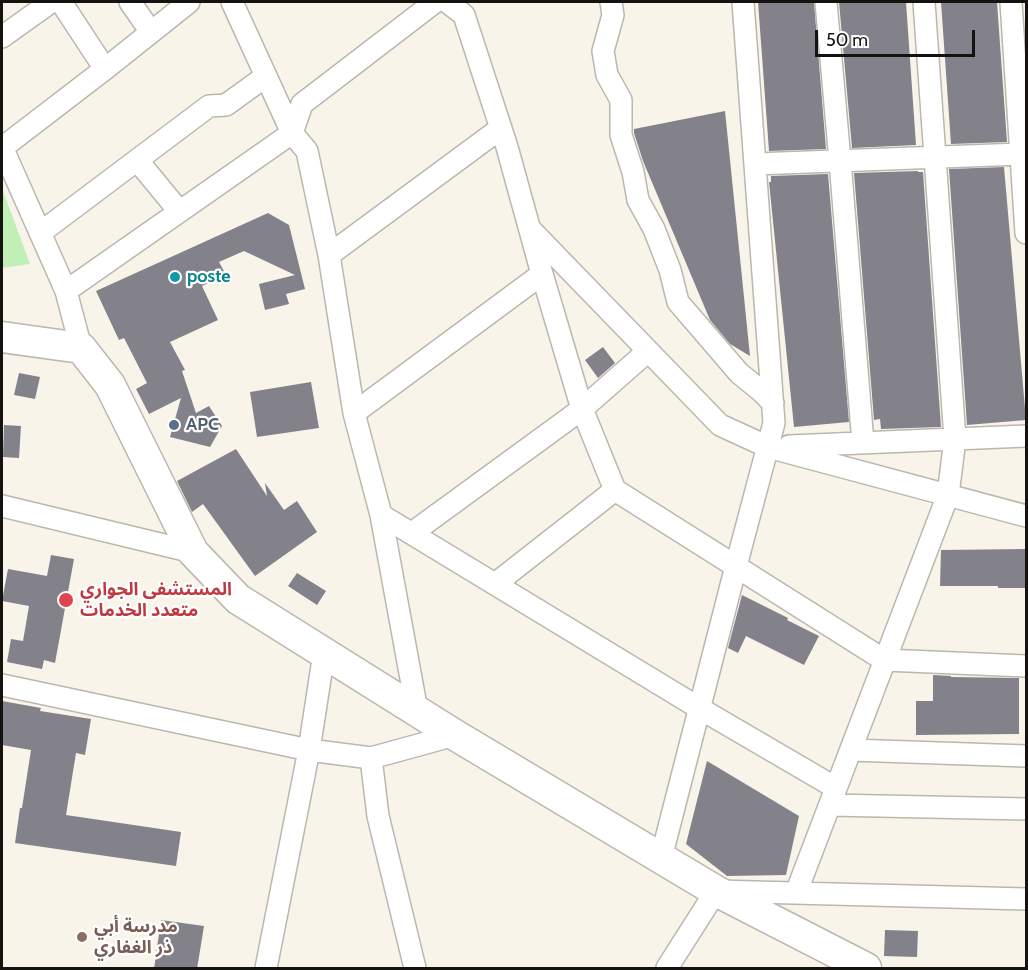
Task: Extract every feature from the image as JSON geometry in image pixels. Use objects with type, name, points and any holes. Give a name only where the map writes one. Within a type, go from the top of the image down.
[{"type":"street","points":[[2,37],[51,2]]},
{"type":"street","points":[[61,2],[105,69]]},
{"type":"street","points":[[130,2],[151,32]]},
{"type":"street","points":[[189,2],[2,147],[66,291],[81,348],[110,385],[193,552],[238,599],[455,735],[716,891],[859,967]]},
{"type":"street","points":[[232,2],[292,133],[307,151],[328,255],[354,413],[381,515],[417,711]]},
{"type":"street","points":[[66,291],[292,133],[303,104],[435,2]]},
{"type":"street","points":[[447,2],[464,15],[501,128],[582,410],[615,490],[884,660],[1026,666]]},
{"type":"street","points":[[611,2],[613,15],[603,51],[607,75],[621,100],[621,135],[633,172],[638,200],[654,230],[678,302],[739,373],[762,391],[773,404]]},
{"type":"street","points":[[661,858],[774,423],[743,2]]},
{"type":"street","points":[[826,2],[863,443]]},
{"type":"street","points":[[795,893],[948,495],[956,439],[924,2]]},
{"type":"street","points":[[1011,2],[1026,233]]},
{"type":"street","points":[[40,233],[209,106],[226,105],[266,76]]},
{"type":"street","points":[[328,255],[501,128]]},
{"type":"street","points":[[755,164],[1021,154]]},
{"type":"street","points":[[137,160],[179,212]]},
{"type":"street","points":[[530,228],[720,425],[768,447],[1026,516]]},
{"type":"street","points":[[354,413],[542,274]]},
{"type":"street","points":[[2,337],[81,348]]},
{"type":"street","points":[[412,533],[582,410],[648,351]]},
{"type":"street","points":[[768,447],[1026,436]]},
{"type":"street","points":[[495,584],[615,490]]},
{"type":"street","points":[[2,506],[193,552]]},
{"type":"street","points":[[381,515],[699,708],[833,796],[1026,809]]},
{"type":"street","points":[[266,969],[309,750],[324,653]]},
{"type":"street","points":[[2,685],[309,750],[371,758],[455,735]]},
{"type":"street","points":[[851,750],[1026,756]]},
{"type":"street","points":[[371,758],[378,816],[415,969]]},
{"type":"street","points":[[716,891],[1026,899]]},
{"type":"street","points":[[667,969],[716,891]]},
{"type":"green space","points":[[2,188],[30,264],[2,268]]},
{"type":"building","points":[[758,2],[814,2],[826,149],[769,151]]},
{"type":"building","points":[[839,2],[906,2],[916,145],[852,148]]},
{"type":"building","points":[[941,2],[997,2],[1007,142],[951,144]]},
{"type":"building","points":[[725,111],[750,356],[730,344],[710,320],[643,161],[634,133],[634,129]]},
{"type":"building","points":[[1004,167],[1026,420],[967,425],[949,169]]},
{"type":"building","points":[[923,172],[941,427],[881,429],[880,419],[874,420],[854,173]]},
{"type":"building","points":[[828,174],[849,422],[794,427],[769,182],[771,182],[771,176]]},
{"type":"building","name":"poste","points":[[268,213],[289,225],[305,289],[286,294],[289,304],[265,310],[259,284],[295,275],[244,251],[219,262],[226,275],[202,286],[218,320],[170,342],[185,370],[182,371],[196,413],[209,406],[222,426],[210,447],[170,437],[181,398],[149,414],[136,389],[147,383],[124,338],[119,340],[96,291]]},
{"type":"building","points":[[603,347],[615,363],[598,378],[585,360]]},
{"type":"building","points":[[19,373],[40,377],[35,399],[14,395]]},
{"type":"building","points":[[311,382],[319,428],[257,437],[250,392]]},
{"type":"building","points":[[4,425],[21,426],[19,458],[3,457]]},
{"type":"building","points":[[236,449],[267,496],[265,483],[284,510],[297,501],[317,532],[255,576],[203,504],[192,512],[177,481]]},
{"type":"building","points":[[1026,549],[1026,588],[940,586],[941,550]]},
{"type":"building","points":[[51,555],[74,559],[55,663],[44,660],[42,669],[7,662],[11,639],[23,641],[29,606],[2,601],[8,569],[47,576]]},
{"type":"building","points":[[297,573],[326,591],[317,605],[288,586]]},
{"type":"building","points":[[742,595],[819,636],[804,665],[746,636],[738,653],[728,648]]},
{"type":"building","points":[[933,675],[1019,678],[1019,734],[916,735],[916,701],[933,701]]},
{"type":"building","points":[[2,701],[41,708],[40,711],[91,719],[85,755],[76,753],[66,815],[181,832],[176,866],[15,843],[31,750],[2,745]]},
{"type":"building","points":[[707,761],[799,816],[786,875],[727,876],[686,844]]},
{"type":"building","points":[[161,920],[204,926],[197,969],[154,969]]},
{"type":"building","points":[[885,930],[918,931],[917,957],[884,956]]},
{"type":"place","name":"poste","points":[[175,277]]},
{"type":"place","name":"APC","points":[[174,425]]},
{"type":"place","name":"المستشفى الجواري متعدد الخدمات","points":[[66,600]]},
{"type":"place","name":"مدرسة أبي ذر الغفاري","points":[[82,937]]}]
